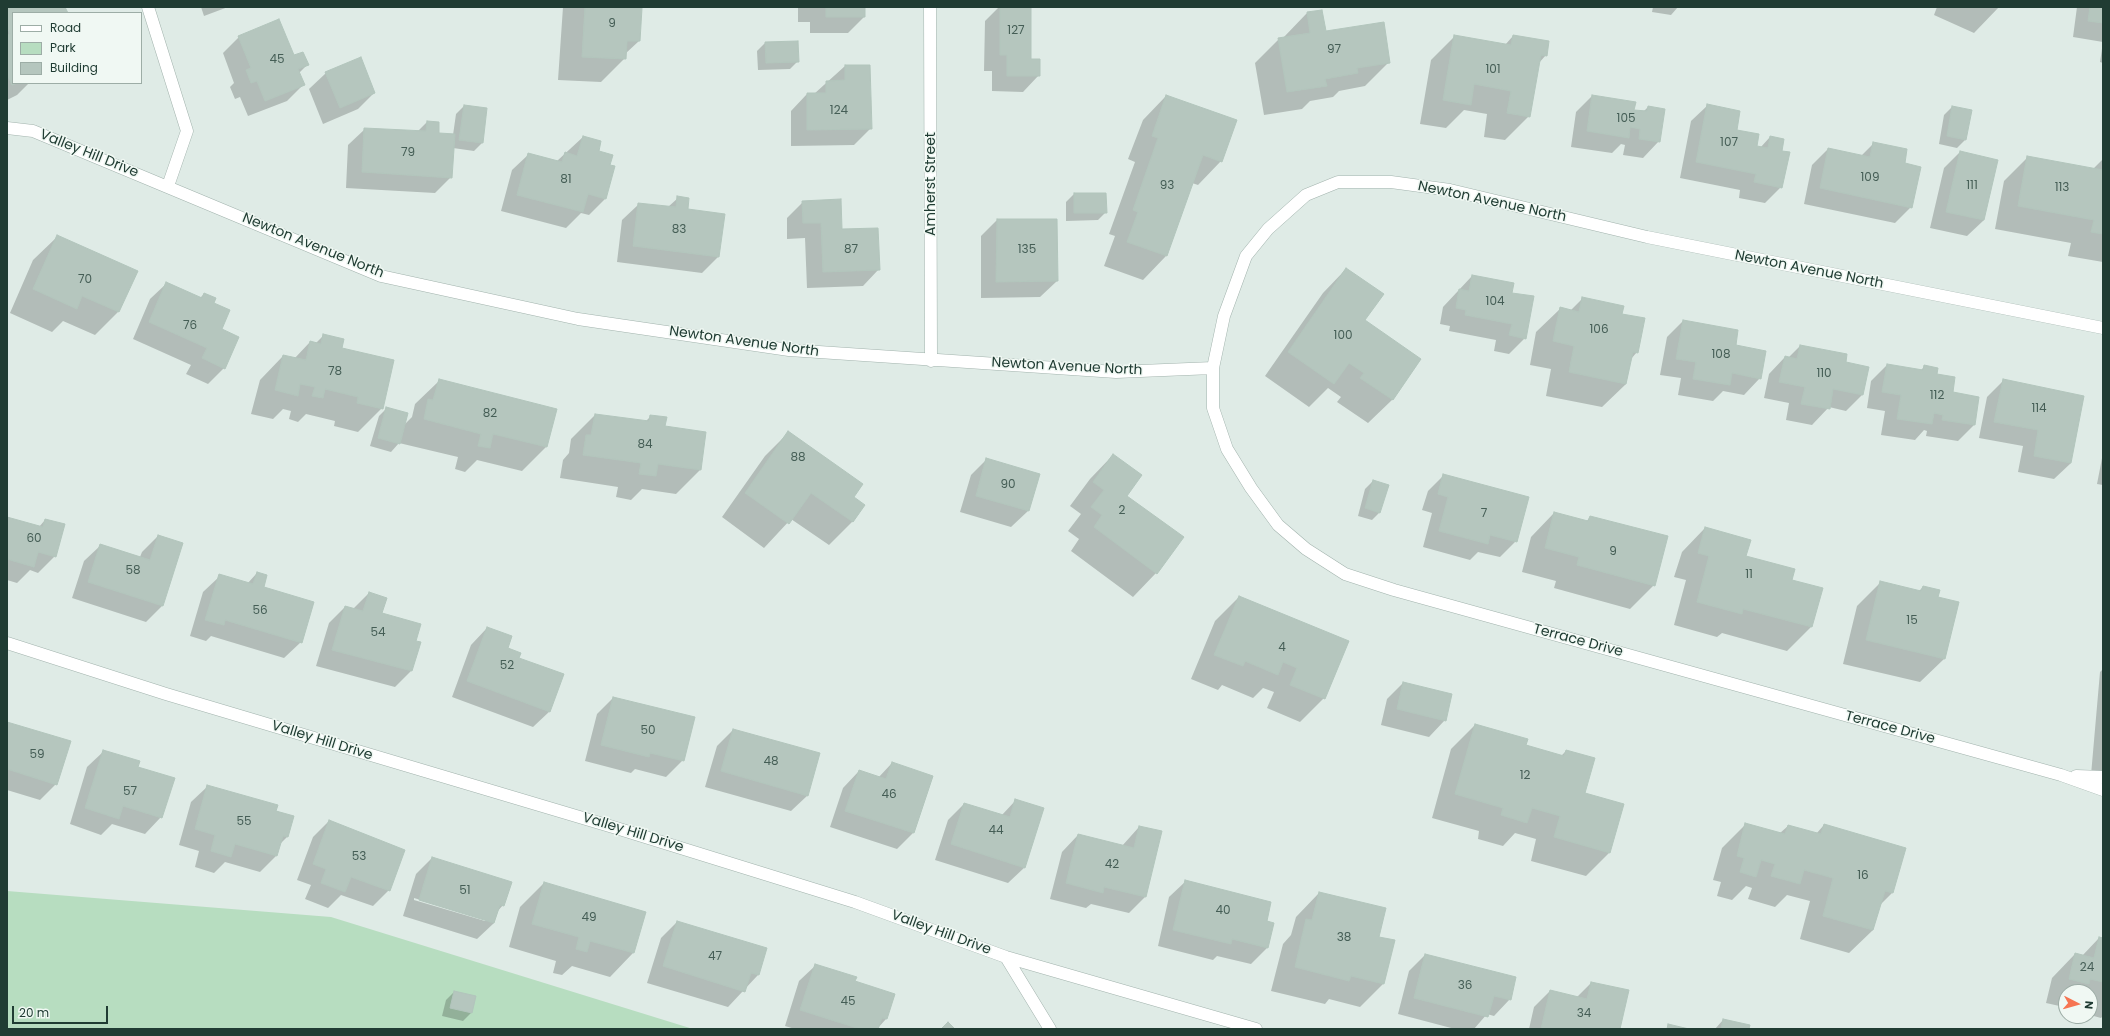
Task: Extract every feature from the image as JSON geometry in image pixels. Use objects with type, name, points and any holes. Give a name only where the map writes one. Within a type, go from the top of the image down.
[{"type":"street","points":[[148,7],[187,130],[168,186]]},
{"type":"street","name":"Amherst Street","points":[[930,7],[931,361]]},
{"type":"street","name":"Valley Hill Drive","points":[[7,128],[33,132],[168,186]]},
{"type":"street","name":"Newton Avenue North","points":[[168,186],[381,276],[578,319],[789,350],[931,361],[1010,364],[1116,372],[1214,368],[1224,316],[1246,256],[1268,230],[1306,195],[1338,182],[1391,182],[1450,190],[1647,237],[2103,328]]},
{"type":"street","name":"Terrace Drive","points":[[1214,368],[1213,408],[1227,449],[1251,488],[1278,525],[1306,549],[1345,574],[1401,592],[2061,775],[2103,790]]},
{"type":"street","name":"Valley Hill Drive","points":[[7,643],[166,694],[613,827],[855,902],[1006,957],[1256,1029]]},
{"type":"street","name":"Terrace Drive","points":[[2061,775],[2103,777]]},
{"type":"street","points":[[1006,957],[1050,1029]]},
{"type":"green space","points":[[7,891],[331,917],[693,1029],[7,1029]]},
{"type":"building","points":[[7,7],[65,7],[68,12],[12,12],[12,84],[14,84],[12,85],[7,74],[7,35],[10,34],[7,26]]},
{"type":"building","points":[[585,7],[642,8],[640,41],[627,41],[626,59],[582,57]]},
{"type":"building","points":[[826,7],[865,7],[865,17],[826,17]]},
{"type":"building","points":[[1000,7],[1031,7],[1031,59],[1040,59],[1040,76],[1007,76],[1007,55],[1000,55]]},
{"type":"building","points":[[2090,7],[2103,7],[2103,23],[2088,21]]},
{"type":"building","points":[[1322,10],[1326,31],[1384,22],[1390,63],[1357,68],[1358,73],[1325,79],[1327,86],[1287,92],[1278,38],[1310,33],[1307,12]]},
{"type":"building","points":[[279,19],[294,55],[303,52],[309,65],[298,69],[305,85],[265,101],[257,81],[251,83],[246,70],[251,68],[238,36]]},
{"type":"building","points":[[1454,35],[1511,45],[1513,35],[1549,41],[1547,56],[1541,55],[1530,117],[1507,113],[1511,91],[1474,84],[1471,105],[1443,100]]},
{"type":"building","points":[[798,41],[799,62],[766,63],[765,42]]},
{"type":"building","points":[[361,57],[375,93],[340,108],[325,72]]},
{"type":"building","points":[[845,65],[870,65],[872,129],[807,130],[807,93],[826,93],[826,81],[845,80]]},
{"type":"building","points":[[1166,95],[1237,120],[1222,162],[1203,155],[1167,256],[1127,242],[1138,212],[1133,210],[1158,138],[1152,136]]},
{"type":"building","points":[[1592,95],[1636,102],[1634,110],[1647,111],[1648,106],[1665,109],[1660,142],[1639,139],[1640,129],[1630,127],[1629,138],[1587,131]]},
{"type":"building","points":[[1707,104],[1740,111],[1737,130],[1759,134],[1757,146],[1768,148],[1770,136],[1784,139],[1782,151],[1790,152],[1782,188],[1754,182],[1756,174],[1696,162]]},
{"type":"building","points":[[464,105],[487,108],[483,143],[459,140]]},
{"type":"building","points":[[1952,106],[1972,110],[1966,140],[1947,136]]},
{"type":"building","points":[[427,121],[439,122],[439,133],[455,134],[452,178],[362,172],[364,128],[426,131]]},
{"type":"building","points":[[583,136],[601,141],[599,151],[613,155],[610,165],[615,166],[606,199],[588,194],[583,212],[517,195],[528,153],[562,162],[565,152],[577,156]]},
{"type":"building","points":[[1873,142],[1907,149],[1905,163],[1921,167],[1912,208],[1820,188],[1828,148],[1870,157]]},
{"type":"building","points":[[1960,151],[1998,160],[1984,220],[1946,212]]},
{"type":"building","points":[[2027,156],[2103,170],[2103,234],[2091,232],[2094,220],[2018,206]]},
{"type":"building","points":[[1074,193],[1106,193],[1107,213],[1074,213]]},
{"type":"building","points":[[677,196],[689,198],[688,209],[725,214],[719,257],[633,246],[638,203],[676,207]]},
{"type":"building","points":[[841,199],[842,229],[878,228],[880,270],[823,272],[821,223],[803,223],[802,201]]},
{"type":"building","points":[[997,219],[1057,219],[1058,281],[996,282]]},
{"type":"building","points":[[57,235],[138,271],[119,312],[82,296],[77,309],[33,289]]},
{"type":"building","points":[[1346,268],[1384,294],[1365,320],[1421,359],[1393,400],[1360,378],[1364,373],[1349,363],[1334,384],[1288,352]]},
{"type":"building","points":[[1472,275],[1514,283],[1512,293],[1534,296],[1526,339],[1509,335],[1512,324],[1465,315],[1466,310],[1456,308],[1459,289],[1469,291]]},
{"type":"building","points":[[166,282],[202,298],[204,293],[216,298],[214,303],[230,310],[222,329],[239,337],[225,369],[202,358],[207,348],[149,322]]},
{"type":"building","points":[[1582,297],[1624,306],[1622,314],[1645,318],[1638,353],[1633,352],[1626,384],[1569,372],[1574,346],[1553,341],[1560,307],[1579,312]]},
{"type":"building","points":[[1683,320],[1738,330],[1736,345],[1766,351],[1761,379],[1732,373],[1730,385],[1693,379],[1696,362],[1676,359]]},
{"type":"building","points":[[323,334],[344,339],[342,348],[394,360],[383,409],[357,403],[358,397],[325,389],[323,398],[312,396],[315,387],[300,384],[298,396],[275,390],[283,355],[306,360],[310,341],[321,344]]},
{"type":"building","points":[[1800,345],[1847,354],[1846,362],[1869,367],[1863,395],[1833,389],[1830,409],[1801,404],[1805,387],[1779,382],[1785,356],[1797,359]]},
{"type":"building","points":[[1887,364],[1923,370],[1924,365],[1938,368],[1937,374],[1955,377],[1953,392],[1979,397],[1975,425],[1942,420],[1943,415],[1934,413],[1932,424],[1897,419],[1901,395],[1882,392]]},
{"type":"building","points":[[439,379],[557,409],[547,447],[493,434],[490,448],[478,446],[481,434],[424,419],[428,399],[433,400]]},
{"type":"building","points":[[2003,379],[2084,396],[2071,463],[2034,456],[2038,430],[1994,422]]},
{"type":"building","points":[[386,407],[408,413],[400,444],[378,438]]},
{"type":"building","points":[[595,414],[649,421],[650,415],[667,417],[665,426],[706,432],[701,470],[658,464],[656,476],[639,474],[641,463],[583,455],[586,435],[591,435]]},
{"type":"building","points":[[788,431],[863,484],[854,497],[865,505],[853,522],[811,493],[789,524],[745,493]]},
{"type":"building","points":[[1113,454],[1142,475],[1127,496],[1184,537],[1157,574],[1094,527],[1102,515],[1091,507],[1104,490],[1093,482]]},
{"type":"building","points":[[986,458],[1040,474],[1029,511],[976,496]]},
{"type":"building","points":[[1443,474],[1529,497],[1517,542],[1490,535],[1488,544],[1439,531],[1448,497],[1438,494]]},
{"type":"building","points":[[1373,480],[1389,485],[1380,513],[1365,508]]},
{"type":"building","points":[[1554,512],[1588,521],[1590,516],[1668,536],[1655,586],[1577,565],[1579,557],[1545,548]]},
{"type":"building","points":[[7,517],[43,527],[45,519],[65,524],[56,557],[38,552],[34,567],[7,559]]},
{"type":"building","points":[[1705,527],[1751,540],[1746,556],[1795,569],[1792,580],[1823,588],[1812,627],[1743,609],[1742,614],[1697,602],[1709,556],[1698,553]]},
{"type":"building","points":[[158,535],[183,543],[163,606],[88,582],[100,544],[150,560]]},
{"type":"building","points":[[257,572],[267,575],[264,587],[314,602],[302,643],[225,620],[224,625],[205,620],[219,574],[253,584]]},
{"type":"building","points":[[1880,581],[1921,591],[1923,586],[1940,590],[1938,597],[1959,602],[1945,659],[1866,640]]},
{"type":"building","points":[[369,592],[387,598],[382,613],[421,624],[416,641],[421,642],[412,671],[332,650],[345,606],[363,611]]},
{"type":"building","points":[[1239,596],[1349,641],[1325,699],[1290,685],[1297,668],[1283,662],[1278,675],[1245,661],[1243,666],[1214,655]]},
{"type":"building","points":[[487,627],[512,636],[508,648],[521,653],[519,658],[564,674],[550,712],[467,681]]},
{"type":"building","points":[[1403,682],[1452,694],[1446,721],[1397,709]]},
{"type":"building","points":[[613,697],[695,717],[684,761],[650,753],[649,757],[601,745]]},
{"type":"building","points":[[7,722],[71,741],[57,785],[7,769]]},
{"type":"building","points":[[1475,724],[1528,739],[1526,745],[1564,756],[1566,750],[1595,758],[1585,793],[1624,804],[1610,853],[1554,837],[1560,816],[1532,808],[1527,823],[1501,815],[1503,808],[1455,794]]},
{"type":"building","points":[[733,729],[820,753],[808,796],[721,771]]},
{"type":"building","points":[[103,750],[140,761],[138,767],[175,778],[162,818],[123,806],[119,819],[85,808]]},
{"type":"building","points":[[892,762],[933,776],[914,833],[845,811],[859,770],[886,779]]},
{"type":"building","points":[[207,785],[278,805],[276,811],[294,816],[288,837],[283,836],[277,856],[235,844],[231,857],[211,851],[215,835],[195,829]]},
{"type":"building","points":[[1015,799],[1044,808],[1025,868],[951,844],[964,803],[1010,817]]},
{"type":"building","points":[[329,820],[405,850],[390,891],[351,877],[345,892],[321,883],[326,869],[313,864]]},
{"type":"building","points":[[1745,823],[1785,834],[1788,825],[1821,834],[1824,824],[1906,848],[1893,893],[1885,891],[1873,930],[1823,916],[1833,878],[1804,870],[1800,884],[1771,876],[1775,864],[1761,860],[1756,877],[1740,872],[1744,858],[1737,856]]},
{"type":"building","points":[[1139,826],[1162,831],[1146,897],[1104,887],[1103,893],[1066,883],[1078,834],[1134,848]]},
{"type":"building","points":[[432,857],[512,882],[504,906],[500,905],[494,923],[419,900]]},
{"type":"building","points":[[1185,880],[1271,902],[1267,921],[1274,923],[1268,948],[1232,939],[1231,944],[1173,930]]},
{"type":"building","points":[[544,882],[646,912],[634,953],[590,941],[587,952],[576,949],[579,937],[532,924]]},
{"type":"building","points":[[1319,892],[1386,908],[1379,937],[1395,940],[1384,984],[1351,976],[1349,981],[1295,967],[1306,919],[1312,920]]},
{"type":"building","points":[[677,921],[767,948],[759,975],[751,973],[745,992],[663,966]]},
{"type":"building","points":[[2099,937],[2103,938],[2103,982],[2090,979],[2089,984],[2069,979],[2075,953],[2094,958]]},
{"type":"building","points":[[1425,954],[1516,977],[1511,1000],[1494,996],[1488,1017],[1414,998]]},
{"type":"building","points":[[815,964],[857,977],[855,981],[895,994],[887,1019],[882,1018],[878,1029],[860,1029],[800,1010]]},
{"type":"building","points":[[1591,982],[1629,990],[1620,1029],[1541,1029],[1550,990],[1587,999]]},
{"type":"building","points":[[454,991],[476,996],[472,1013],[450,1008]]},
{"type":"building","points":[[1723,1019],[1750,1025],[1749,1029],[1721,1029]]},
{"type":"building","points":[[948,1022],[955,1029],[941,1029]]},
{"type":"building","points":[[1668,1024],[1689,1029],[1667,1029]]}]
